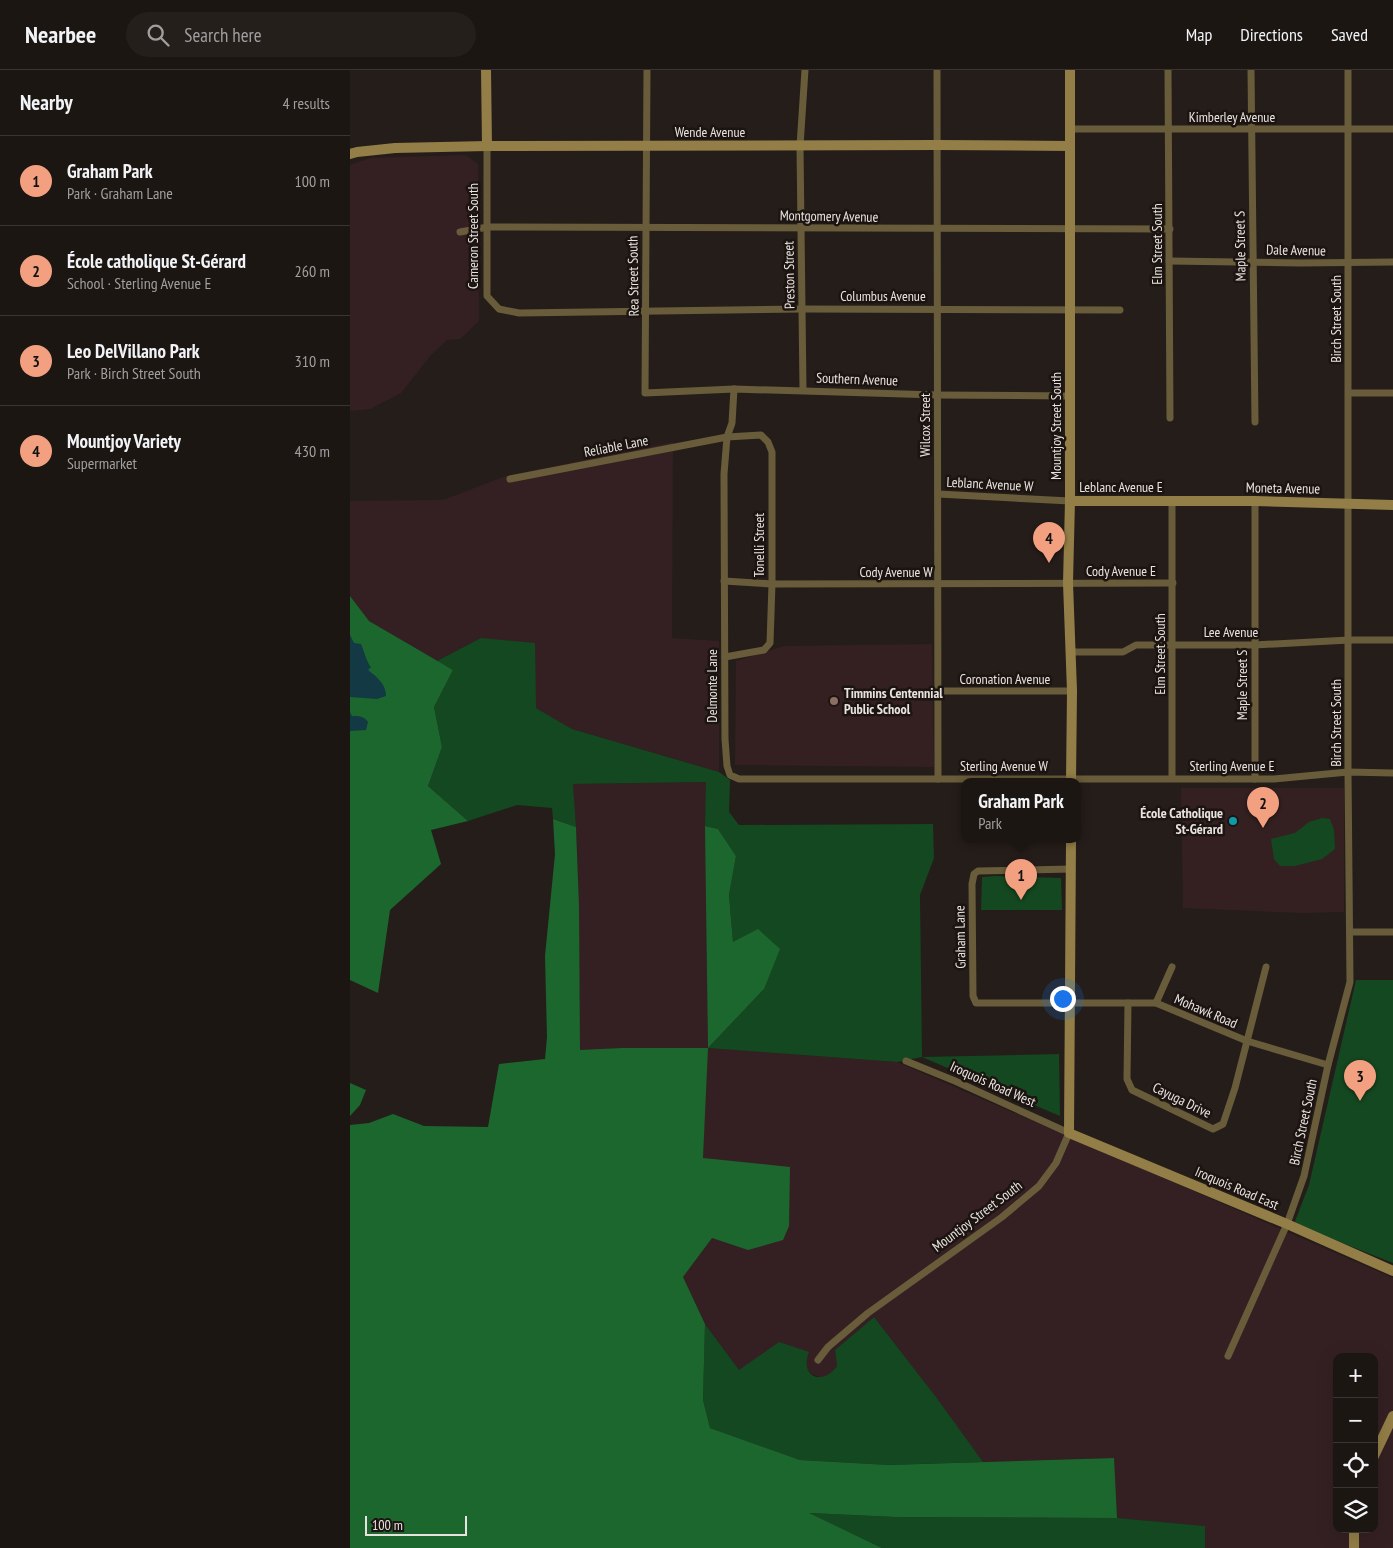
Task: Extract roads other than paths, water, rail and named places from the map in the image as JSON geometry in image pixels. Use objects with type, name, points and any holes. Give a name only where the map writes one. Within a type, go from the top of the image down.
[{"type":"street","name":"Cameron Street South","points":[[486,70],[487,296],[499,309],[519,313],[646,311]]},
{"type":"street","name":"Rea Street South","points":[[647,70],[645,392],[734,389]]},
{"type":"street","name":"Preston Street","points":[[803,390],[800,146],[805,70]]},
{"type":"street","name":"Wilcox Street","points":[[937,70],[938,779]]},
{"type":"street","name":"Mountjoy Street South","points":[[1070,70],[1070,501],[1068,583],[1072,691],[1071,778]]},
{"type":"street","name":"Elm Street South","points":[[1168,70],[1170,418]]},
{"type":"street","name":"Maple Street S","points":[[1251,70],[1255,422]]},
{"type":"street","name":"Birch Street South","points":[[1228,1356],[1287,1224],[1304,1176],[1328,1065],[1350,982],[1348,772],[1348,70]]},
{"type":"street","name":"Kimberley Avenue","points":[[1070,130],[1393,129]]},
{"type":"street","name":"Wende Avenue","points":[[350,154],[395,148],[487,146],[1070,146]]},
{"type":"street","name":"Montgomery Avenue","points":[[460,232],[488,227],[1170,229]]},
{"type":"street","name":"Dale Avenue","points":[[1170,261],[1393,262]]},
{"type":"street","name":"Columbus Avenue","points":[[646,311],[802,309],[1120,310]]},
{"type":"street","name":"Southern Avenue","points":[[734,389],[938,395],[1069,396]]},
{"type":"street","name":"Delmonte Lane","points":[[734,389],[732,422],[727,437],[724,474],[725,739],[727,766],[730,775],[739,779],[938,779]]},
{"type":"street","points":[[1349,393],[1393,393]]},
{"type":"street","name":"Tonelli Street","points":[[725,657],[764,650],[770,644],[772,584],[772,452],[768,442],[761,435],[727,437]]},
{"type":"street","name":"Reliable Lane","points":[[510,480],[727,437]]},
{"type":"street","name":"Leblanc Avenue W","points":[[938,494],[1070,501]]},
{"type":"street","name":"Elm Street South","points":[[1172,500],[1172,778]]},
{"type":"street","name":"Moneta Avenue","points":[[1172,500],[1393,505]]},
{"type":"street","name":"Leblanc Avenue E","points":[[1070,501],[1172,500]]},
{"type":"street","name":"Maple Street S","points":[[1255,501],[1255,779]]},
{"type":"street","name":"Cody Avenue W","points":[[724,580],[772,584],[1068,583]]},
{"type":"street","name":"Cody Avenue E","points":[[1068,583],[1173,583]]},
{"type":"street","name":"Lee Avenue","points":[[1071,652],[1123,652],[1136,645],[1254,645],[1349,640],[1393,640]]},
{"type":"street","name":"Coronation Avenue","points":[[938,691],[1072,691]]},
{"type":"street","name":"Sterling Avenue E","points":[[1081,780],[1274,779],[1348,772],[1393,773]]},
{"type":"street","name":"Sterling Avenue W","points":[[938,779],[961,779]]},
{"type":"street","name":"Mountjoy Street South","points":[[818,1360],[828,1347],[868,1314],[1002,1217],[1039,1186],[1056,1163],[1069,1133],[1071,843]]},
{"type":"street","name":"Graham Lane","points":[[1070,1003],[976,1003],[973,996],[972,884],[974,874],[978,871],[1071,869]]},
{"type":"street","points":[[1351,932],[1393,932]]},
{"type":"street","points":[[1156,1003],[1172,967]]},
{"type":"street","points":[[1247,1041],[1266,967]]},
{"type":"street","name":"Cayuga Drive","points":[[1128,1002],[1127,1079],[1132,1090],[1212,1128],[1222,1124],[1235,1088],[1247,1041]]},
{"type":"street","name":"Mohawk Road","points":[[1070,1003],[1156,1003],[1247,1041],[1328,1065]]},
{"type":"street","name":"Iroquois Road West","points":[[906,1061],[955,1081],[1069,1133]]},
{"type":"street","name":"Iroquois Road East","points":[[1069,1133],[1287,1224],[1393,1271]]},
{"type":"street","points":[[1378,1448],[1393,1416]]},
{"type":"street","points":[[1354,1533],[1354,1548]]},
{"type":"water","points":[[350,635],[354,643],[361,644],[371,667],[368,670],[383,684],[386,696],[377,699],[350,697]]},
{"type":"water","points":[[350,712],[352,716],[361,717],[368,722],[366,730],[350,731]]},
{"type":"place","name":"Mountjoy Variety","points":[[1049,563]]},
{"type":"place","name":"Timmins Centennial Public School","points":[[834,701]]},
{"type":"place","name":"École Catholique St-Gérard","points":[[1233,821]]},
{"type":"place","name":"École catholique St-Gérard","points":[[1263,828]]},
{"type":"place","name":"Graham Park","points":[[1021,900]]},
{"type":"place","name":"Leo DelVillano Park","points":[[1360,1101]]}]
